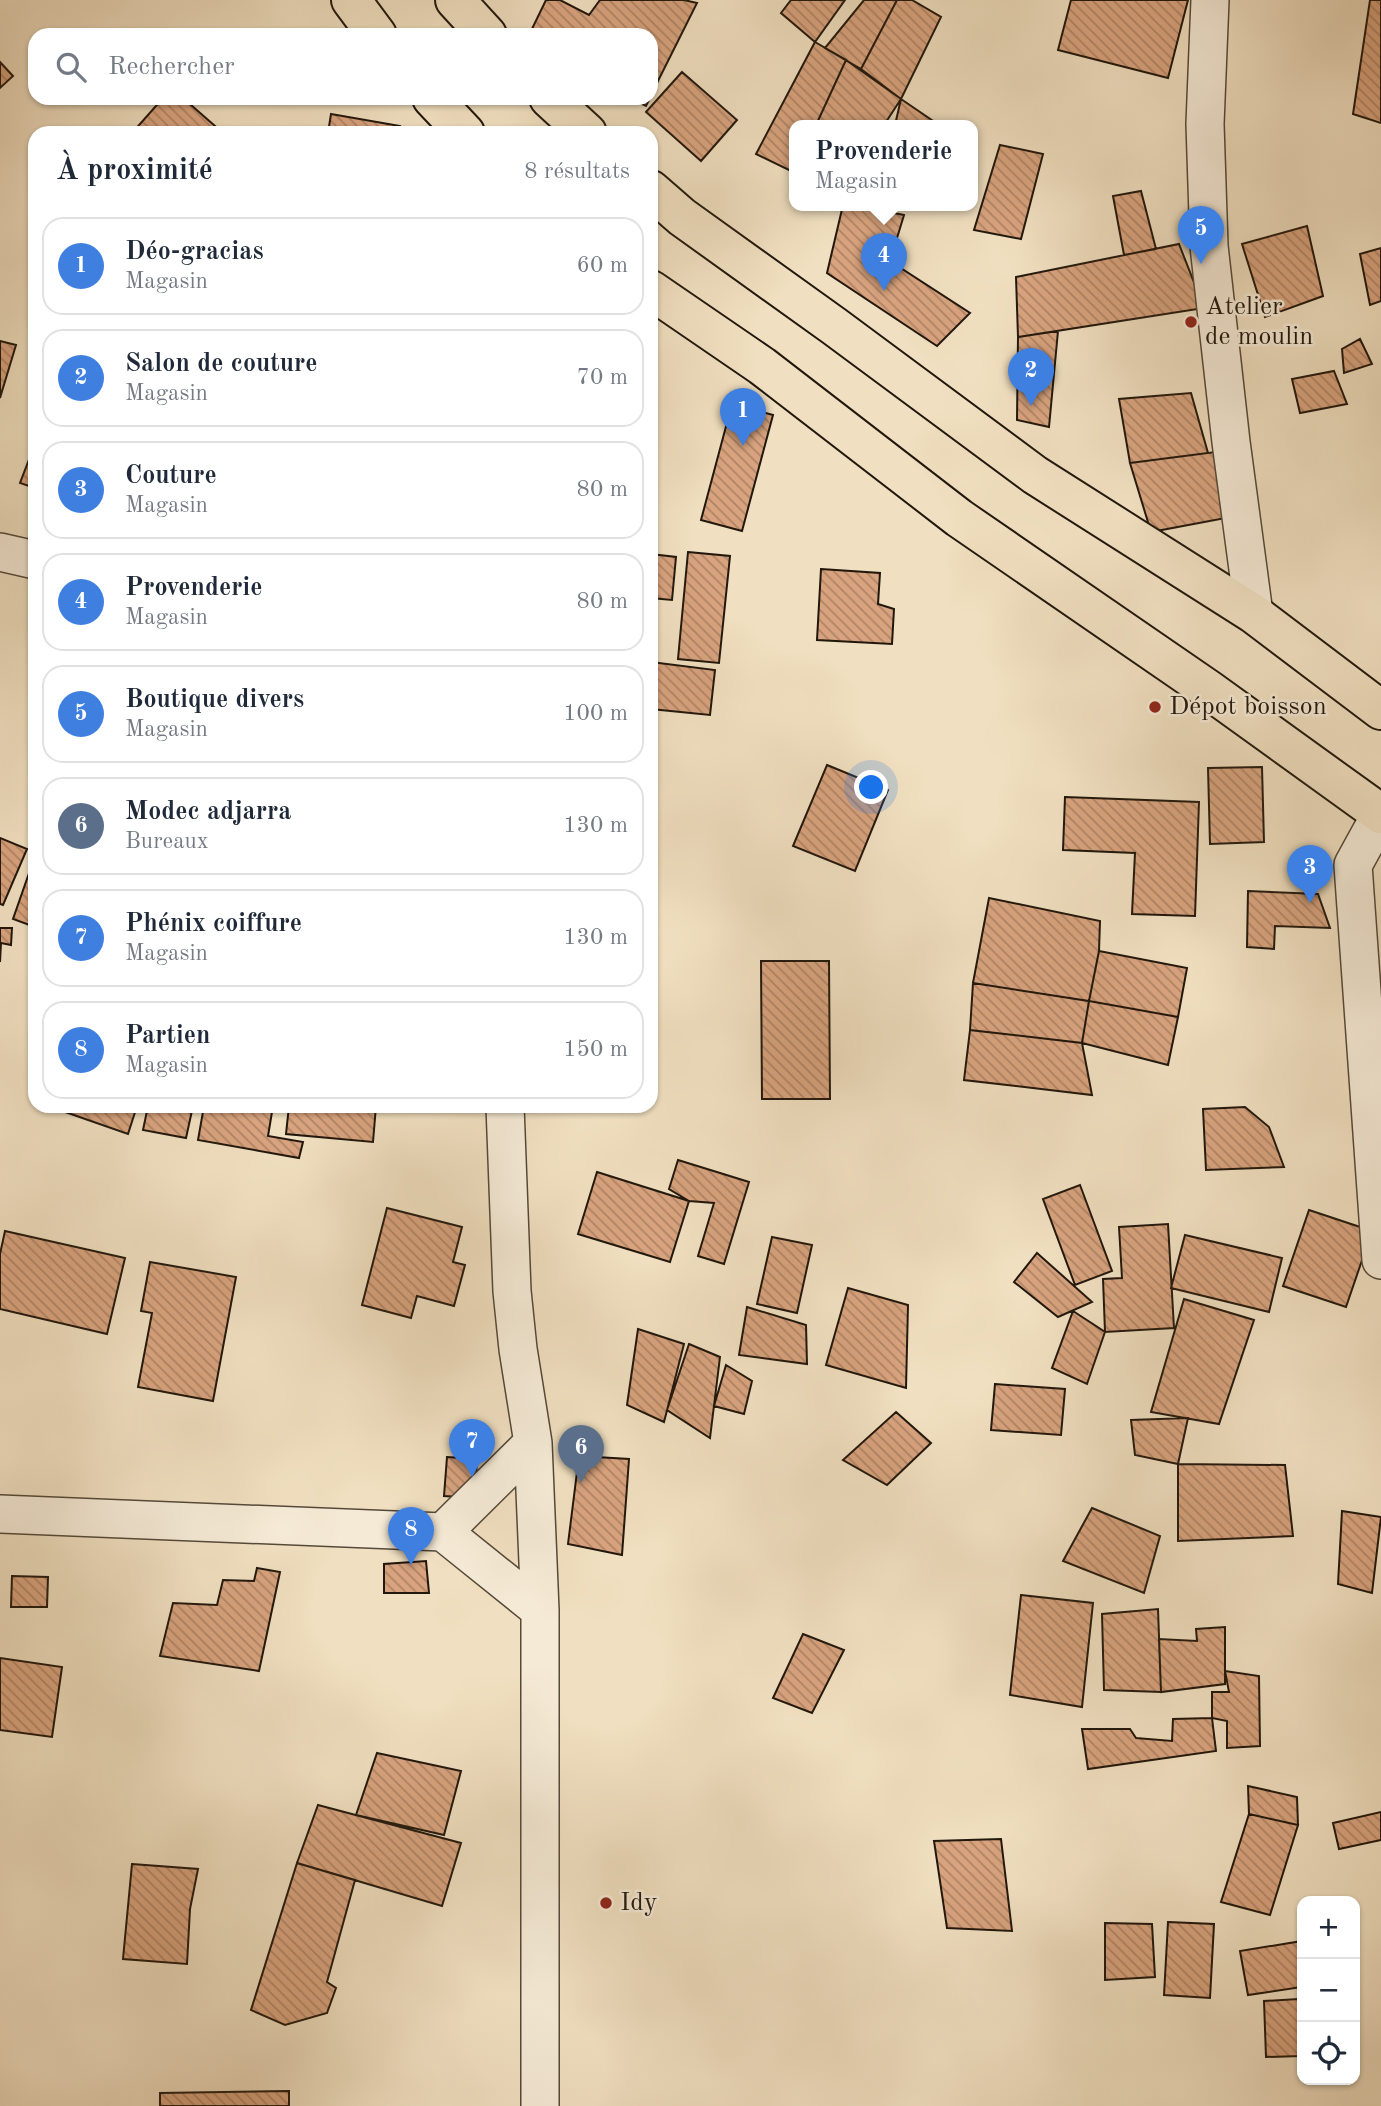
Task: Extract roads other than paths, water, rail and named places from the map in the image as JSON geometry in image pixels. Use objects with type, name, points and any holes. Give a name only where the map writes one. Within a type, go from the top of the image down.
[{"type":"main road","points":[[351,0],[372,28]]},
{"type":"main road","points":[[455,0],[481,28]]},
{"type":"main road","points":[[439,105],[458,126]]},
{"type":"main road","points":[[556,105],[579,126]]},
{"type":"main road","points":[[658,196],[682,217],[1035,475],[1254,614],[1381,710]]},
{"type":"main road","points":[[658,295],[762,366],[959,518],[1209,690],[1381,814]]},
{"type":"street","points":[[1210,0],[1205,124],[1209,246],[1254,614]]},
{"type":"street","points":[[0,552],[28,558]]},
{"type":"street","points":[[1381,814],[1353,865],[1381,1260]]},
{"type":"street","points":[[505,1113],[512,1291],[533,1443],[540,1610],[540,2106]]},
{"type":"street","points":[[443,1532],[533,1443]]},
{"type":"street","points":[[0,1514],[443,1532],[540,1610]]},
{"type":"place","name":"Boutique divers","points":[[1201,264]]},
{"type":"place","name":"Provenderie","points":[[884,291]]},
{"type":"place","name":"Atelier de moulin","points":[[1191,322]]},
{"type":"place","name":"Salon de couture","points":[[1031,406]]},
{"type":"place","name":"Déo-gracias","points":[[743,446]]},
{"type":"place","name":"Dépot boisson","points":[[1155,707]]},
{"type":"place","name":"Couture","points":[[1310,903]]},
{"type":"place","name":"Phénix coiffure","points":[[472,1477]]},
{"type":"place","name":"Modec adjarra","points":[[581,1483]]},
{"type":"place","name":"Partien","points":[[411,1565]]},
{"type":"place","name":"Idy","points":[[606,1903]]}]
